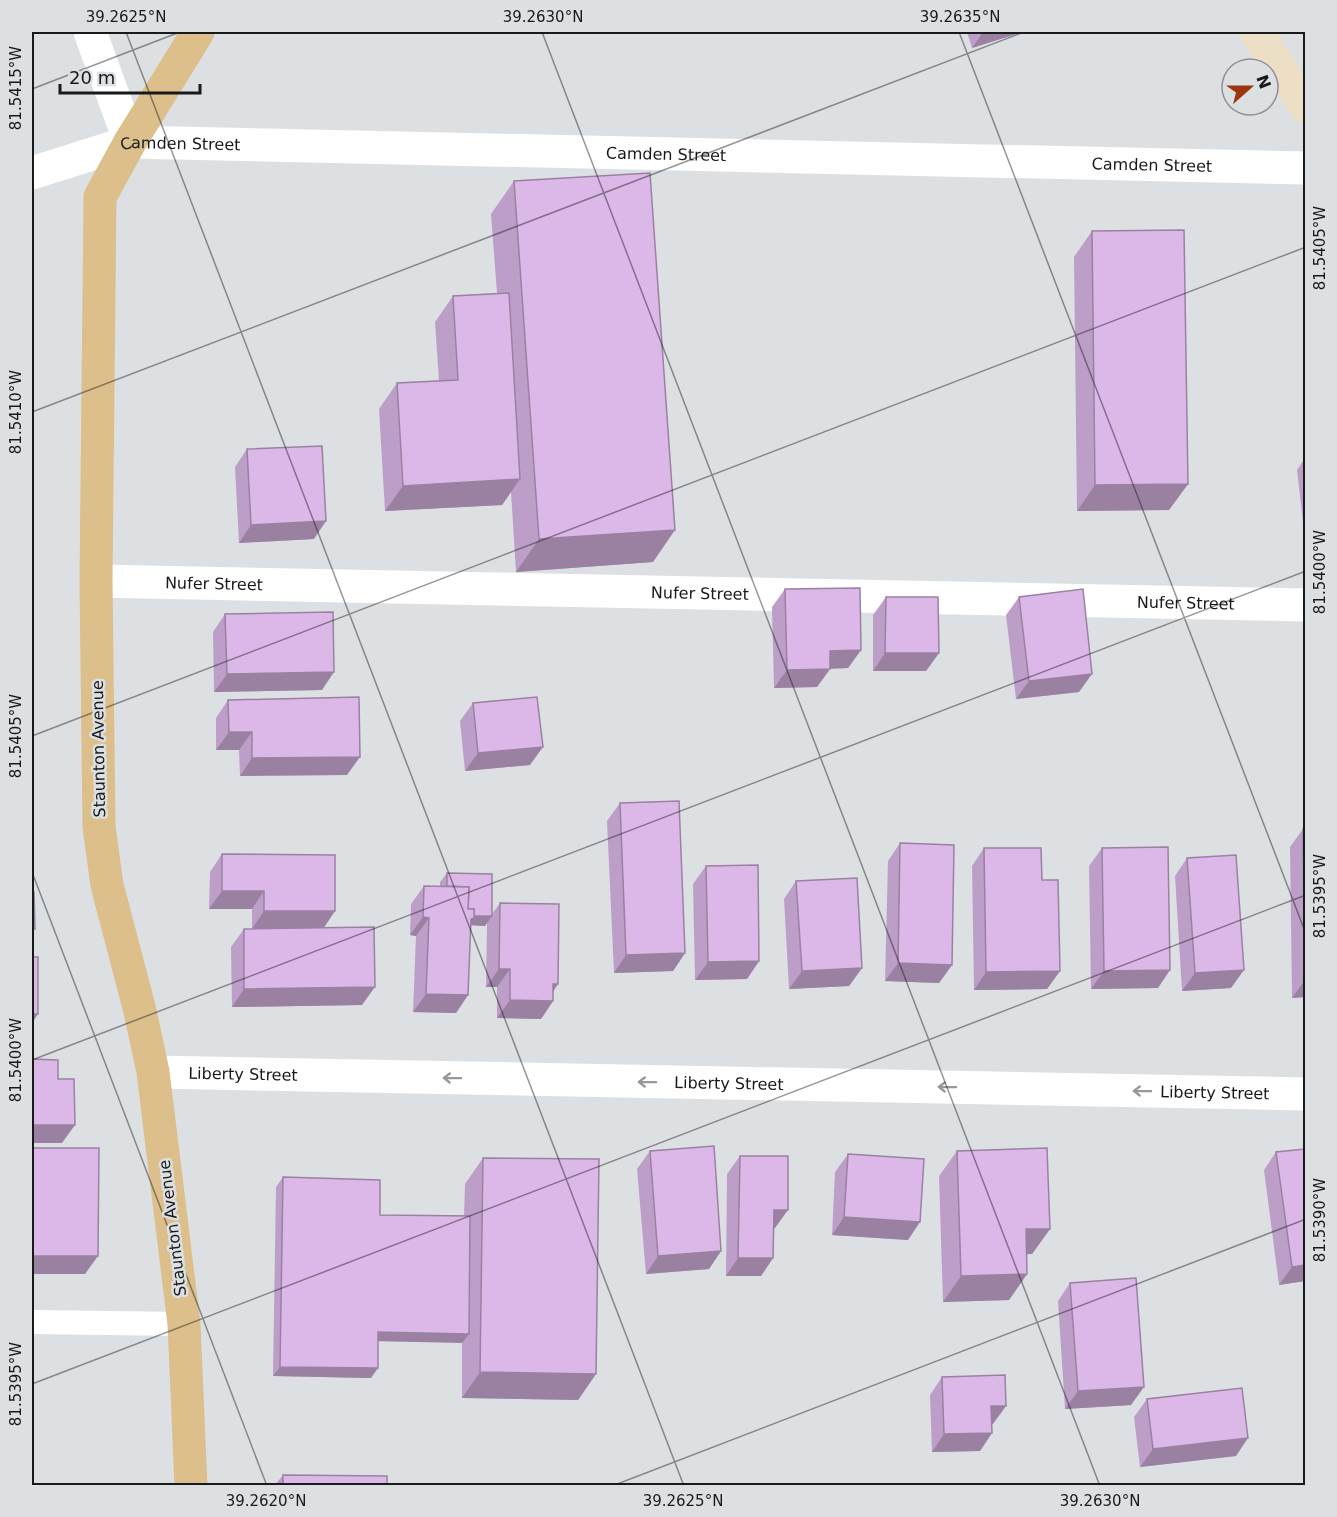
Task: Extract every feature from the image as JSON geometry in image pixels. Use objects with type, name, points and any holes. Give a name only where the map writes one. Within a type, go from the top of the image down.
[{"type":"main road","name":"Staunton Avenue","points":[[191,1485],[184,1324],[153,1072],[140,1011],[106,885],[99,827],[96,581],[100,197],[130,142],[198,32]]},
{"type":"main road","points":[[1256,32],[1305,107]]},
{"type":"street","points":[[90,32],[130,142]]},
{"type":"street","name":"Camden Street","points":[[32,173],[130,142],[1305,168]]},
{"type":"street","name":"Nufer Street","points":[[96,581],[1305,605]]},
{"type":"street","name":"Liberty Street","points":[[153,1072],[1305,1094]]},
{"type":"lane","points":[[32,1322],[184,1324]]},
{"type":"building","points":[[650,173],[675,530],[539,539],[514,181]]},
{"type":"building","points":[[1184,230],[1188,484],[1095,485],[1092,231]]},
{"type":"building","points":[[509,293],[520,479],[403,486],[397,383],[458,380],[453,296]]},
{"type":"building","points":[[322,446],[326,521],[251,525],[247,449]]},
{"type":"building","points":[[860,588],[861,650],[830,651],[830,669],[787,670],[785,589]]},
{"type":"building","points":[[1083,589],[1092,674],[1029,681],[1019,597]]},
{"type":"building","points":[[886,597],[938,597],[939,653],[885,653]]},
{"type":"building","points":[[333,612],[334,672],[227,674],[225,614]]},
{"type":"building","points":[[359,697],[360,757],[252,758],[252,732],[229,732],[228,700]]},
{"type":"building","points":[[537,697],[543,747],[478,753],[473,703]]},
{"type":"building","points":[[679,801],[685,953],[626,955],[620,803]]},
{"type":"building","points":[[1303,829],[1305,829],[1305,980]]},
{"type":"building","points":[[900,843],[954,845],[952,965],[898,963]]},
{"type":"building","points":[[1168,847],[1170,970],[1104,971],[1102,848]]},
{"type":"building","points":[[984,848],[1041,848],[1042,880],[1058,880],[1060,971],[986,972]]},
{"type":"building","points":[[222,854],[335,855],[335,911],[264,911],[264,891],[222,891]]},
{"type":"building","points":[[1236,855],[1244,970],[1195,973],[1187,858]]},
{"type":"building","points":[[758,865],[759,961],[708,962],[706,866]]},
{"type":"building","points":[[447,873],[492,874],[492,916],[474,916],[474,909],[468,909],[469,887],[447,886]]},
{"type":"building","points":[[857,878],[862,968],[802,971],[796,881]]},
{"type":"building","points":[[424,886],[469,887],[468,909],[474,909],[474,918],[471,919],[468,995],[426,994],[429,918],[423,917]]},
{"type":"building","points":[[32,892],[34,892],[35,929],[32,929]]},
{"type":"building","points":[[500,903],[559,904],[558,984],[553,984],[553,1001],[510,1000],[510,969],[499,969]]},
{"type":"building","points":[[374,927],[375,987],[244,989],[244,929]]},
{"type":"building","points":[[32,957],[38,957],[38,1014],[32,1014]]},
{"type":"building","points":[[32,1059],[58,1060],[58,1079],[74,1079],[75,1125],[32,1125]]},
{"type":"building","points":[[714,1146],[721,1251],[658,1256],[650,1151]]},
{"type":"building","points":[[32,1148],[99,1148],[98,1256],[32,1256]]},
{"type":"building","points":[[1047,1148],[1050,1229],[1026,1229],[1027,1274],[961,1276],[957,1151]]},
{"type":"building","points":[[1305,1149],[1305,1265],[1292,1267],[1276,1152]]},
{"type":"building","points":[[848,1154],[924,1159],[920,1222],[844,1217]]},
{"type":"building","points":[[740,1156],[788,1156],[788,1210],[774,1210],[773,1258],[738,1258]]},
{"type":"building","points":[[483,1158],[599,1159],[596,1374],[480,1372]]},
{"type":"building","points":[[283,1177],[380,1180],[380,1215],[470,1216],[469,1334],[378,1332],[378,1368],[280,1367]]},
{"type":"building","points":[[1136,1278],[1144,1387],[1078,1391],[1070,1283]]},
{"type":"building","points":[[1005,1375],[1006,1406],[991,1406],[992,1433],[944,1434],[942,1377]]},
{"type":"building","points":[[1242,1388],[1248,1438],[1153,1449],[1147,1399]]},
{"type":"building","points":[[283,1475],[387,1476],[387,1485],[283,1485]]}]
